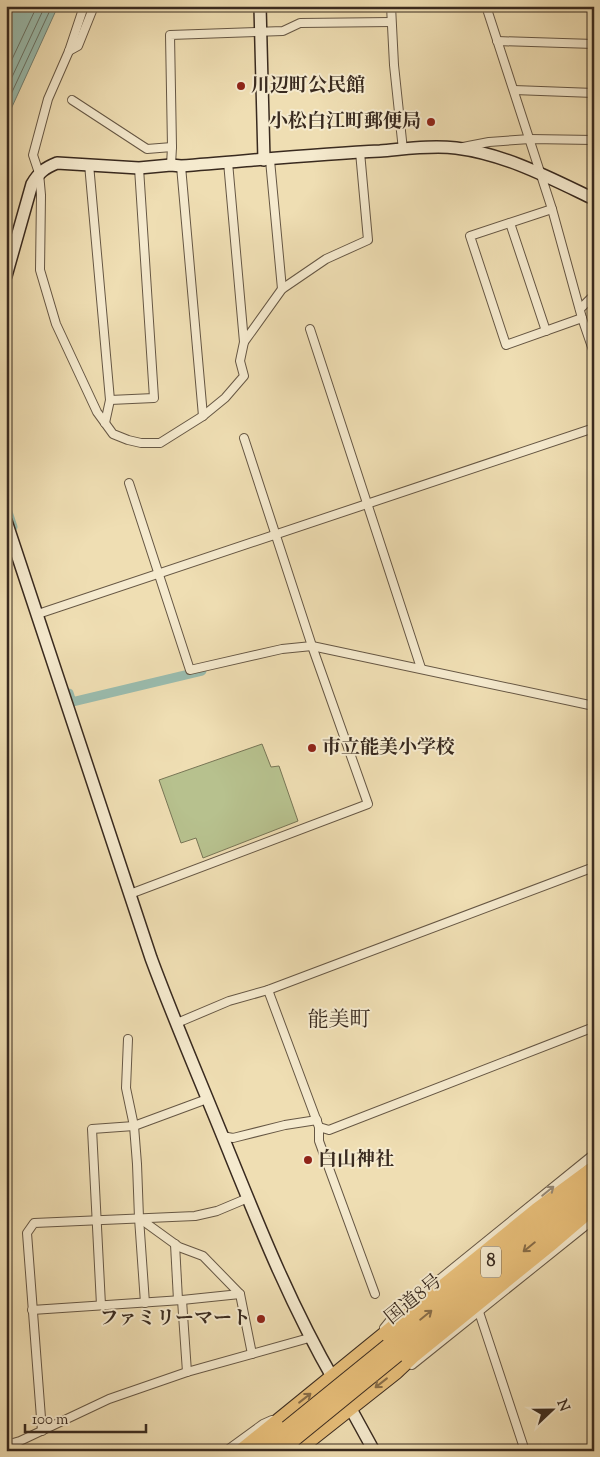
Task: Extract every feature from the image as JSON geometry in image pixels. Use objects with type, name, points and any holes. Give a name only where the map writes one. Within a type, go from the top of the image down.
[{"type":"highway","points":[[241,1451],[537,1210],[594,1168]]},
{"type":"highway","name":"国道8号","points":[[397,1355],[594,1179]]},
{"type":"highway","name":"国道8号","points":[[280,1451],[594,1194]]},
{"type":"highway","points":[[293,1439],[315,1436],[351,1408],[397,1355],[594,1207]]},
{"type":"highway","name":"国道8号","points":[[258,1451],[293,1439]]},
{"type":"street","points":[[84,6],[69,51],[48,99],[33,155],[39,173],[41,195],[40,270],[56,324],[97,412],[113,434],[128,440],[141,443],[160,442],[203,416],[224,398],[244,376],[240,361],[244,342],[228,162]]},
{"type":"street","points":[[69,51],[78,46],[94,6]]},
{"type":"street","points":[[260,6],[267,160],[282,289]]},
{"type":"street","points":[[390,6],[403,150]]},
{"type":"street","points":[[486,6],[530,139],[594,353]]},
{"type":"street","points":[[203,416],[176,166],[172,147],[170,35],[283,31],[300,24],[391,22]]},
{"type":"street","points":[[497,41],[594,44]]},
{"type":"street","points":[[514,90],[594,93]]},
{"type":"street","points":[[72,100],[147,148],[172,147]]},
{"type":"street","points":[[456,148],[489,142],[530,139],[594,140]]},
{"type":"street","points":[[6,276],[8,260],[32,184],[39,173],[46,167],[57,163],[139,168],[433,147],[456,148],[504,159],[594,199]]},
{"type":"street","points":[[244,342],[282,289],[326,259],[368,240],[360,152]]},
{"type":"street","points":[[89,164],[110,400],[105,423]]},
{"type":"street","points":[[110,400],[154,398],[139,168]]},
{"type":"street","points":[[552,210],[470,236],[506,345],[582,318]]},
{"type":"street","points":[[510,223],[546,331]]},
{"type":"street","points":[[580,309],[594,295]]},
{"type":"street","points":[[310,329],[421,668]]},
{"type":"street","points":[[38,614],[594,428]]},
{"type":"street","points":[[130,894],[368,804],[274,536],[244,438]]},
{"type":"street","points":[[129,483],[190,670],[282,649],[312,646],[594,706]]},
{"type":"street","points":[[6,521],[151,958],[176,1023],[287,1291],[309,1338],[351,1408],[374,1451]]},
{"type":"street","points":[[176,1023],[229,1001],[268,990],[594,867]]},
{"type":"street","points":[[268,990],[318,1124],[319,1141],[375,1294]]},
{"type":"street","points":[[222,1136],[232,1138],[285,1124],[318,1124],[330,1130],[594,1027]]},
{"type":"street","points":[[128,1039],[126,1088],[134,1126],[144,1302]]},
{"type":"street","points":[[101,1305],[92,1129],[134,1126],[207,1099]]},
{"type":"street","points":[[366,1349],[393,1317],[594,1154]]},
{"type":"street","points":[[42,1431],[27,1233],[34,1223],[195,1216],[217,1211],[248,1198]]},
{"type":"street","points":[[139,1218],[179,1247],[203,1256],[240,1294],[252,1354]]},
{"type":"street","points":[[397,1355],[412,1365],[594,1219]]},
{"type":"street","points":[[175,1244],[186,1372]]},
{"type":"street","points":[[32,1310],[240,1294]]},
{"type":"street","points":[[479,1312],[525,1451]]},
{"type":"street","points":[[6,1445],[42,1431],[109,1399],[186,1372],[309,1338]]},
{"type":"street","points":[[226,1451],[262,1424],[286,1413]]},
{"type":"street","points":[[303,1451],[315,1436]]},
{"type":"green space","points":[[262,744],[271,767],[279,766],[298,821],[203,858],[196,838],[181,843],[159,780]]},
{"type":"water","points":[[6,6],[58,6],[6,120]]},
{"type":"waterway","points":[[6,506],[13,527]]},
{"type":"waterway","points":[[69,693],[72,702],[202,671]]},
{"type":"place","name":"川辺町公民館","points":[[241,86]]},
{"type":"place","name":"小松白江町郵便局","points":[[431,122]]},
{"type":"place","name":"市立能美小学校","points":[[312,748]]},
{"type":"place","name":"白山神社","points":[[308,1160]]},
{"type":"place","name":"ファミリーマート","points":[[261,1319]]},
{"type":"district","name":"能美町","points":[[339,1021]]}]
